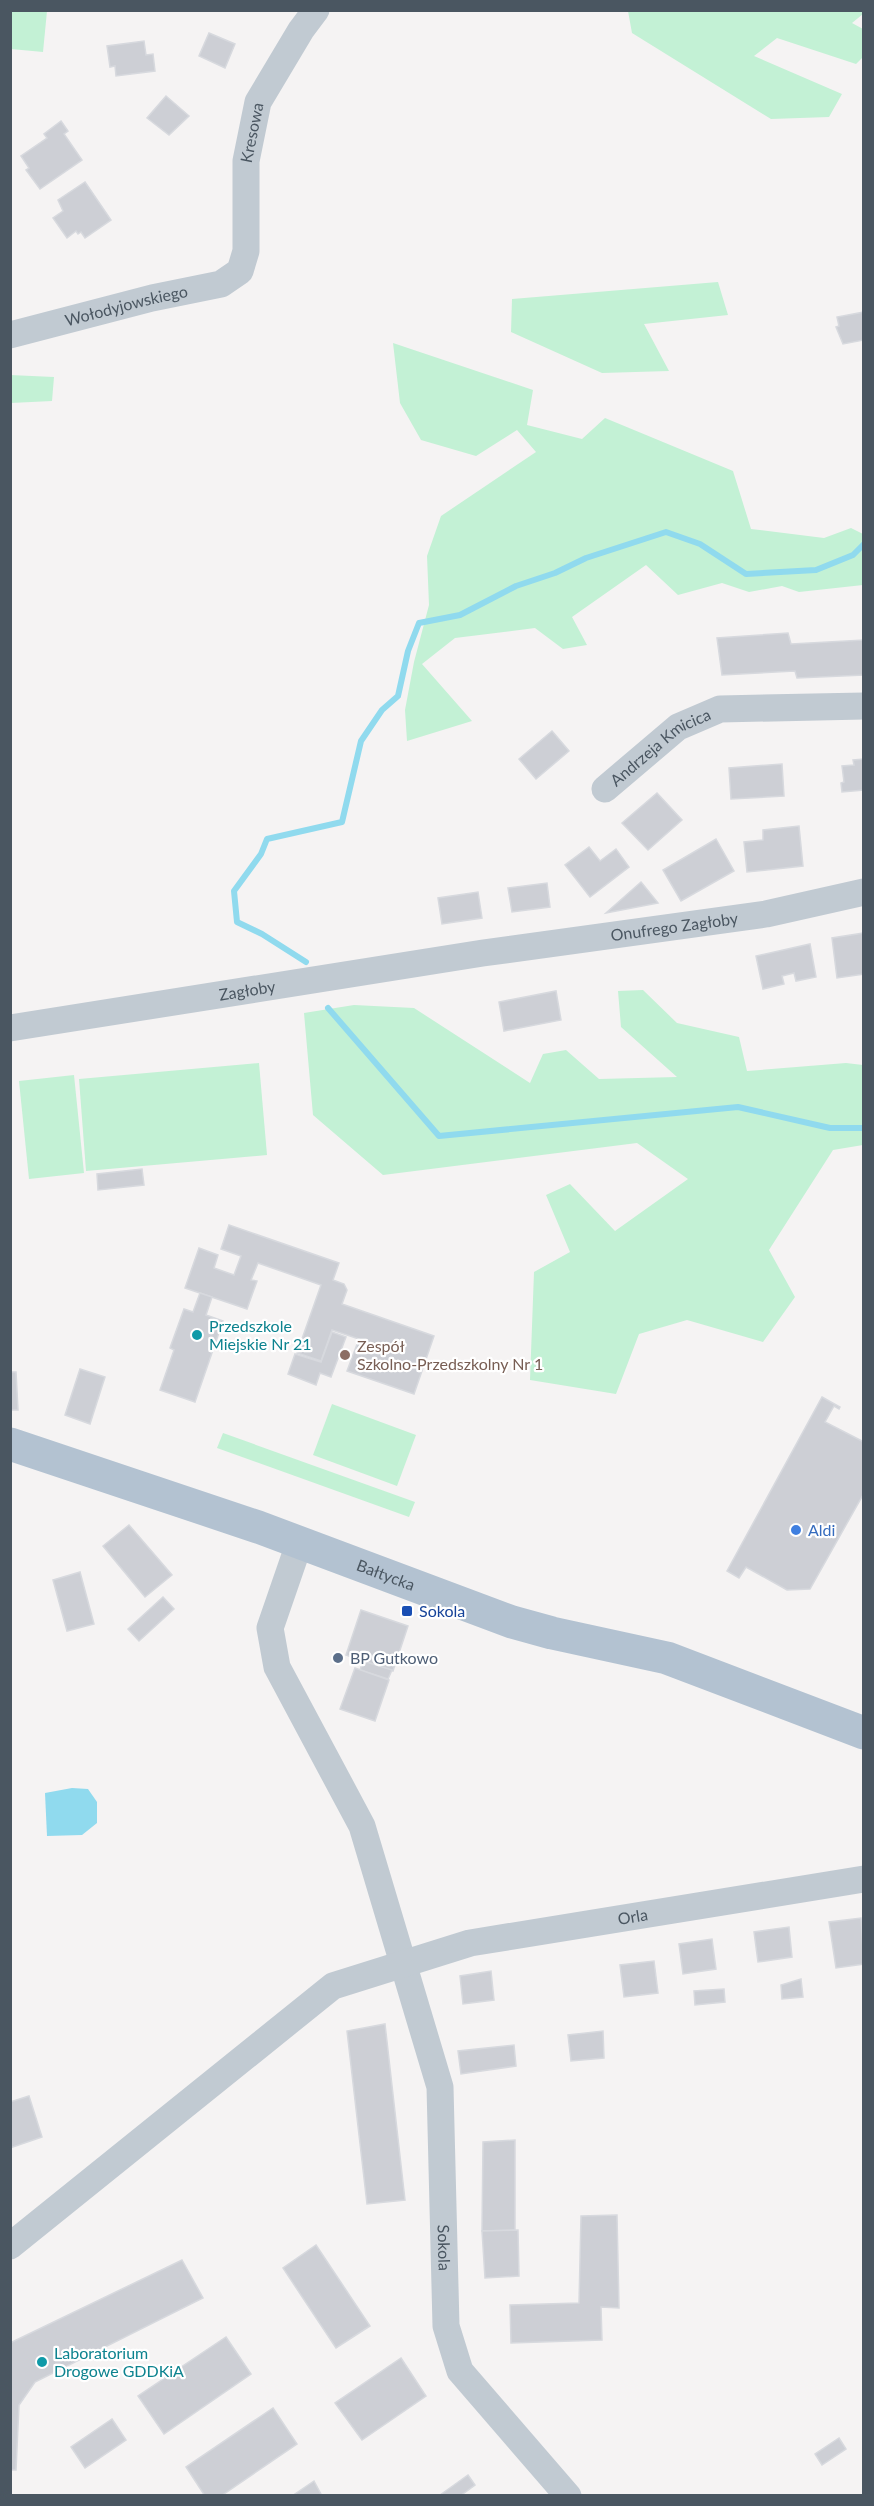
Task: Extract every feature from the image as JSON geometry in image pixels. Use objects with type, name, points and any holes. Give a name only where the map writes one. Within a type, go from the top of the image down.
[{"type":"main road","name":"Bałtycka","points":[[10,1444],[193,1504],[512,1622],[667,1658],[864,1733]]},
{"type":"street","name":"Kresowa","points":[[240,271],[246,251],[246,161],[258,102],[301,30],[316,10]]},
{"type":"street","name":"Wołodyjowskiego","points":[[10,335],[152,298],[221,284],[240,271]]},
{"type":"street","name":"Andrzeja Kmicica","points":[[605,789],[678,727],[720,709],[864,706]]},
{"type":"street","name":"Onufrego Zagłoby","points":[[483,953],[766,914],[864,892]]},
{"type":"street","name":"Zagłoby","points":[[10,1028],[483,953]]},
{"type":"street","name":"Sokola","points":[[299,1544],[270,1628],[277,1667],[362,1826],[440,2087],[446,2326],[460,2371],[568,2496]]},
{"type":"street","name":"Orla","points":[[403,1965],[470,1942],[864,1879]]},
{"type":"street","points":[[10,2246],[333,1986],[403,1965]]},
{"type":"green space","points":[[10,11],[47,11],[43,52],[11,49]]},
{"type":"green space","points":[[628,11],[863,11],[863,14],[852,23],[863,29],[863,57],[856,64],[777,38],[754,56],[842,94],[829,117],[771,119],[632,33]]},
{"type":"green space","points":[[718,282],[728,315],[644,324],[669,371],[602,373],[511,332],[512,299]]},
{"type":"green space","points":[[393,343],[533,390],[527,425],[582,439],[605,418],[733,471],[751,529],[824,538],[851,528],[863,534],[863,585],[799,592],[782,586],[749,592],[722,583],[678,595],[646,565],[572,617],[587,645],[563,649],[535,628],[455,638],[422,664],[472,721],[407,741],[405,710],[414,662],[429,605],[427,556],[441,516],[536,452],[517,430],[476,456],[421,440],[400,403]]},
{"type":"green space","points":[[10,375],[54,377],[52,401],[11,403]]},
{"type":"green space","points":[[643,990],[677,1023],[739,1037],[747,1071],[846,1063],[863,1065],[863,1145],[833,1150],[769,1250],[795,1297],[763,1342],[687,1320],[639,1334],[616,1394],[530,1380],[534,1272],[570,1252],[546,1195],[570,1184],[615,1231],[688,1179],[637,1143],[383,1175],[313,1115],[304,1013],[354,1005],[414,1008],[530,1083],[543,1054],[566,1050],[599,1079],[677,1077],[621,1027],[618,991]]},
{"type":"green space","points":[[259,1063],[267,1155],[86,1171],[79,1079]]},
{"type":"green space","points":[[74,1075],[84,1173],[29,1179],[19,1081]]},
{"type":"green space","points":[[332,1404],[416,1435],[397,1486],[313,1455]]},
{"type":"green space","points":[[223,1433],[415,1502],[409,1517],[217,1448]]},
{"type":"water","points":[[72,1788],[88,1789],[97,1802],[97,1823],[82,1835],[47,1836],[45,1793]]},
{"type":"building","points":[[209,33],[235,44],[225,68],[199,56]]},
{"type":"building","points":[[144,41],[146,55],[153,54],[155,71],[116,76],[115,66],[110,67],[107,46]]},
{"type":"building","points":[[166,96],[189,116],[169,135],[147,118]]},
{"type":"building","points":[[61,121],[68,131],[64,134],[82,160],[40,189],[26,170],[29,168],[21,156],[47,138],[44,134]]},
{"type":"building","points":[[85,182],[111,220],[85,238],[81,232],[78,234],[76,231],[67,238],[53,218],[63,211],[58,200]]},
{"type":"building","points":[[864,312],[864,340],[843,344],[836,327],[839,326],[837,317]]},
{"type":"building","points":[[788,633],[791,644],[864,640],[864,675],[797,678],[795,671],[722,675],[717,638]]},
{"type":"building","points":[[552,731],[569,751],[536,779],[519,759]]},
{"type":"building","points":[[864,759],[864,790],[842,792],[841,783],[844,782],[842,766],[854,765],[853,760]]},
{"type":"building","points":[[782,764],[784,796],[731,799],[729,768]]},
{"type":"building","points":[[657,793],[682,820],[648,850],[622,823]]},
{"type":"building","points":[[799,826],[803,866],[747,872],[744,842],[763,840],[763,830]]},
{"type":"building","points":[[716,839],[734,871],[681,901],[663,870]]},
{"type":"building","points":[[589,847],[600,861],[616,849],[629,867],[590,897],[565,865]]},
{"type":"building","points":[[641,882],[658,903],[606,913]]},
{"type":"building","points":[[547,883],[550,907],[512,912],[508,888]]},
{"type":"building","points":[[478,892],[482,918],[442,924],[438,898]]},
{"type":"building","points":[[864,933],[864,974],[837,978],[832,938]]},
{"type":"building","points":[[810,944],[816,977],[796,981],[794,973],[782,976],[784,984],[763,989],[756,956]]},
{"type":"building","points":[[556,991],[561,1020],[504,1031],[499,1002]]},
{"type":"building","points":[[142,1169],[144,1185],[98,1190],[97,1174]]},
{"type":"building","points":[[229,1225],[339,1263],[333,1280],[344,1284],[347,1290],[342,1304],[434,1336],[414,1394],[347,1371],[359,1339],[332,1330],[321,1361],[297,1353],[321,1285],[258,1263],[251,1280],[257,1281],[247,1309],[185,1288],[199,1248],[218,1255],[214,1268],[234,1275],[241,1256],[221,1249]]},
{"type":"building","name":"Przedszkole Miejskie Nr 21","points":[[200,1293],[212,1297],[206,1315],[223,1321],[195,1402],[160,1390],[174,1350],[170,1348],[184,1309],[193,1312]]},
{"type":"building","points":[[332,1332],[346,1337],[331,1377],[320,1373],[316,1385],[288,1374],[295,1354],[321,1362]]},
{"type":"building","points":[[80,1369],[105,1377],[90,1424],[65,1415]]},
{"type":"building","points":[[10,1372],[16,1372],[18,1410],[10,1410]]},
{"type":"building","name":"Aldi","points":[[822,1397],[840,1407],[839,1409],[834,1406],[825,1422],[864,1442],[864,1493],[810,1589],[787,1590],[746,1567],[739,1578],[727,1571]]},
{"type":"building","points":[[129,1525],[172,1575],[145,1597],[103,1546]]},
{"type":"building","points":[[80,1572],[94,1624],[67,1631],[53,1580]]},
{"type":"building","points":[[163,1597],[174,1609],[139,1641],[128,1629]]},
{"type":"building","points":[[361,1610],[408,1626],[393,1671],[346,1655]]},
{"type":"building","points":[[363,1661],[392,1670],[388,1679],[360,1670]]},
{"type":"building","points":[[355,1668],[389,1680],[375,1721],[340,1709]]},
{"type":"building","points":[[861,1918],[864,1964],[836,1968],[829,1922]]},
{"type":"building","points":[[789,1927],[792,1957],[758,1962],[754,1932]]},
{"type":"building","points":[[712,1939],[716,1969],[683,1974],[679,1944]]},
{"type":"building","points":[[654,1961],[658,1993],[624,1997],[620,1965]]},
{"type":"building","points":[[491,1971],[494,2000],[463,2004],[460,1976]]},
{"type":"building","points":[[801,1979],[803,1997],[782,1999],[781,1985]]},
{"type":"building","points":[[724,1989],[725,2002],[695,2005],[694,1991]]},
{"type":"building","points":[[385,2024],[405,2200],[367,2204],[347,2031]]},
{"type":"building","points":[[603,2031],[604,2058],[571,2061],[568,2035]]},
{"type":"building","points":[[514,2045],[516,2066],[461,2074],[458,2051]]},
{"type":"building","points":[[29,2096],[42,2137],[10,2148],[10,2102]]},
{"type":"building","points":[[515,2140],[515,2230],[482,2231],[483,2142]]},
{"type":"building","points":[[617,2215],[619,2308],[601,2307],[602,2340],[511,2343],[510,2305],[579,2303],[581,2216]]},
{"type":"building","points":[[518,2230],[519,2276],[485,2278],[482,2231]]},
{"type":"building","points":[[316,2245],[370,2326],[336,2348],[283,2268]]},
{"type":"building","name":"Laboratorium Drogowe GDDKiA","points":[[182,2260],[203,2298],[35,2382],[19,2405],[16,2470],[10,2470],[10,2343]]},
{"type":"building","points":[[226,2337],[251,2374],[164,2434],[138,2396]]},
{"type":"building","points":[[401,2358],[426,2396],[362,2440],[335,2403]]},
{"type":"building","points":[[273,2408],[297,2444],[221,2496],[205,2496],[186,2467]]},
{"type":"building","points":[[112,2419],[126,2440],[85,2468],[71,2447]]},
{"type":"building","points":[[839,2438],[846,2449],[822,2465],[815,2454]]},
{"type":"building","points":[[468,2475],[475,2485],[460,2496],[440,2495]]},
{"type":"building","points":[[314,2481],[322,2496],[292,2496]]},
{"type":"waterway","points":[[306,962],[262,934],[237,922],[234,891],[261,854],[267,839],[342,822],[361,741],[382,710],[398,696],[408,651],[419,623],[460,615],[516,586],[555,573],[586,558],[666,532],[700,544],[746,574],[816,570],[853,555],[864,544]]},
{"type":"waterway","points":[[328,1008],[439,1136],[738,1107],[830,1128],[864,1128]]},
{"type":"place","name":"Przedszkole Miejskie Nr 21","points":[[197,1335]]},
{"type":"place","name":"Zespół Szkolno-Przedszkolny Nr 1","points":[[345,1355]]},
{"type":"place","name":"Aldi","points":[[796,1530]]},
{"type":"place","name":"Sokola","points":[[407,1611]]},
{"type":"place","name":"BP Gutkowo","points":[[338,1658]]},
{"type":"place","name":"Laboratorium Drogowe GDDKiA","points":[[42,2362]]}]
